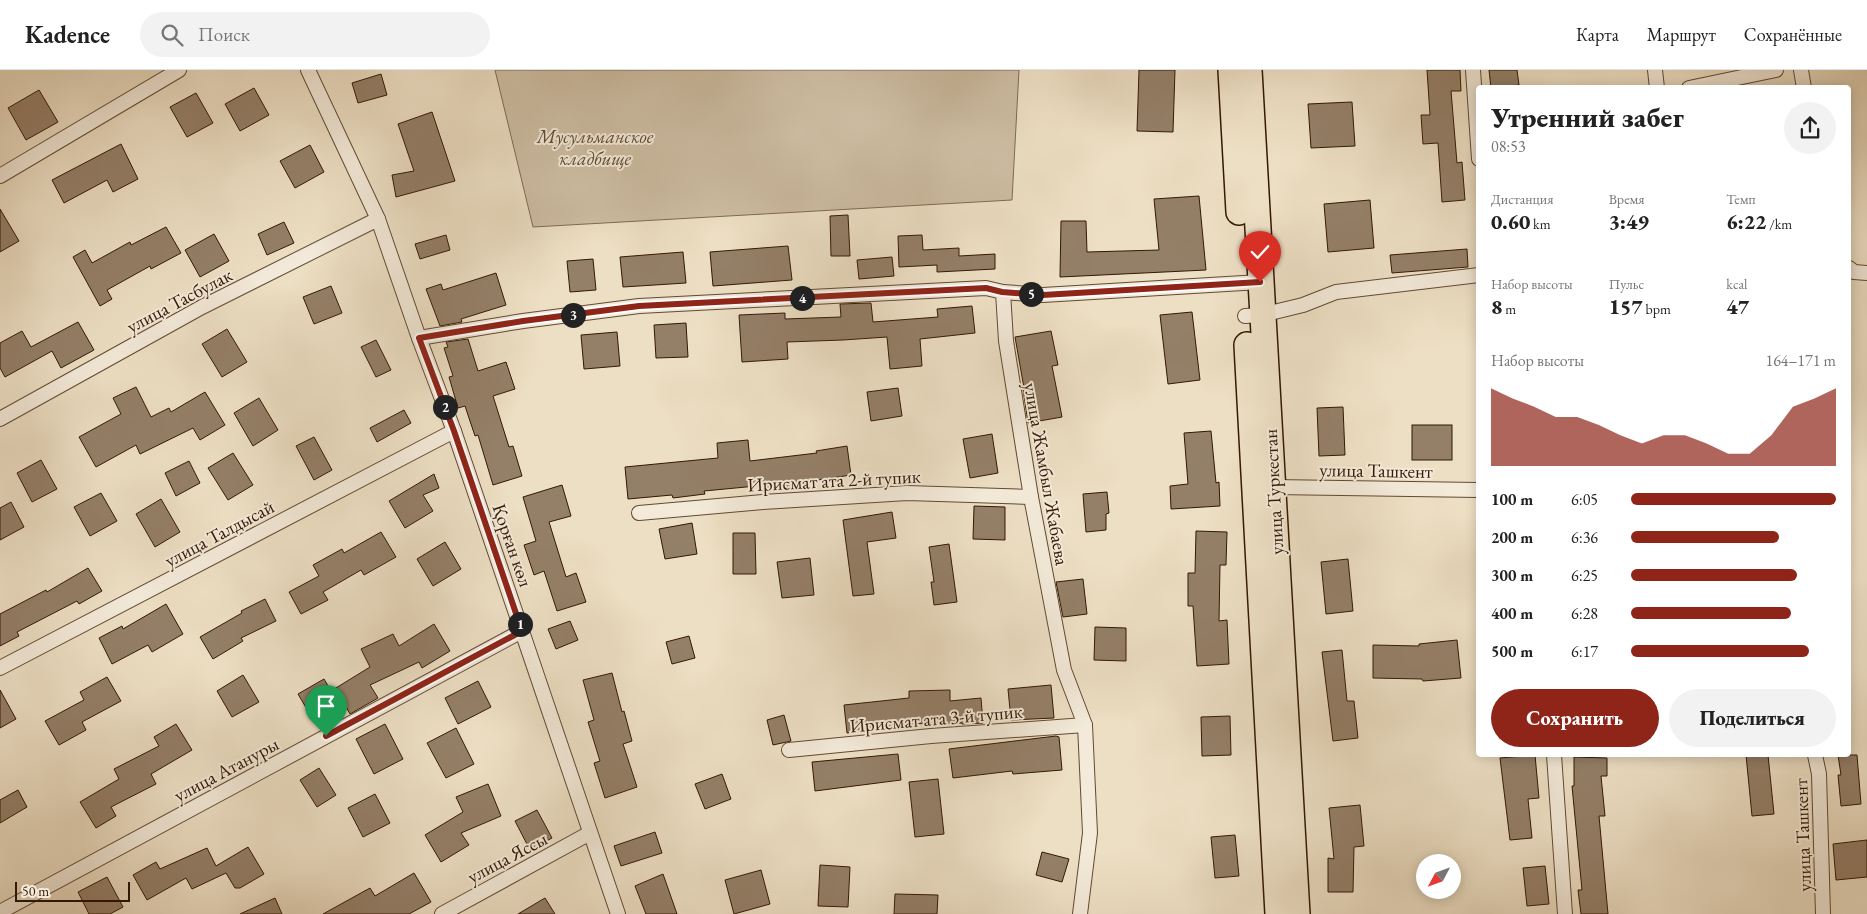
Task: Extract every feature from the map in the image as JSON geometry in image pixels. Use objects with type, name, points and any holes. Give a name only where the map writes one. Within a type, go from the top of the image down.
[{"type":"highway","name":"улица Туркестан","points":[[1231,70],[1254,316],[1278,914]]},
{"type":"highway","name":"улица Туркестан","points":[[1249,70],[1252,283]]},
{"type":"highway","name":"улица Туркестан","points":[[1254,316],[1273,487],[1297,914]]},
{"type":"street","points":[[0,176],[179,70]]},
{"type":"street","name":"Қорған көл","points":[[308,70],[378,219],[419,338],[454,431],[618,914]]},
{"type":"street","points":[[1473,70],[1476,114]]},
{"type":"street","points":[[1655,70],[1657,85]]},
{"type":"street","points":[[1704,85],[1776,70]]},
{"type":"street","points":[[1801,70],[1804,85]]},
{"type":"street","name":"улица Тасбулак","points":[[0,419],[202,308],[378,219]]},
{"type":"street","points":[[1851,270],[1854,272],[1867,273]]},
{"type":"street","points":[[1254,316],[1303,305],[1336,292],[1476,275]]},
{"type":"street","points":[[419,338],[523,321],[639,306],[986,288],[1002,292],[1043,295],[1252,283]]},
{"type":"street","name":"улица Жамбыл Жабаева","points":[[1002,292],[1006,341],[1031,497],[1064,670],[1085,725],[1090,833],[1080,914]]},
{"type":"street","name":"улица Талдысай","points":[[0,668],[454,431]]},
{"type":"street","name":"улица Ташкент","points":[[1273,487],[1476,490]]},
{"type":"street","name":"Ирисмат ата 2-й тупик","points":[[639,513],[763,502],[907,493],[1031,497]]},
{"type":"street","name":"улица Атануры","points":[[0,912],[522,631]]},
{"type":"street","name":"Ирисмат ата 3-й тупик","points":[[789,750],[931,736],[1085,725]]},
{"type":"street","points":[[1554,757],[1565,914]]},
{"type":"street","name":"улица Ташкент","points":[[1815,757],[1819,774],[1823,914]]},
{"type":"street","name":"улица Яссы","points":[[442,914],[590,833]]},
{"type":"green space","name":"Мусульманское кладбище","points":[[495,70],[1019,70],[1012,200],[533,227]]},
{"type":"building","points":[[1139,70],[1175,70],[1173,132],[1137,131]]},
{"type":"building","points":[[1427,70],[1460,70],[1461,91],[1451,91],[1457,163],[1462,162],[1465,200],[1442,202],[1438,143],[1423,144],[1421,115],[1430,115]]},
{"type":"building","points":[[1489,70],[1517,70],[1519,85],[1491,85]]},
{"type":"building","points":[[381,74],[387,95],[358,103],[352,83]]},
{"type":"building","points":[[254,88],[269,115],[240,131],[225,104]]},
{"type":"building","points":[[39,90],[58,122],[26,140],[8,108]]},
{"type":"building","points":[[196,93],[213,123],[187,137],[170,107]]},
{"type":"building","points":[[1352,102],[1355,146],[1311,148],[1308,104]]},
{"type":"building","points":[[432,112],[455,181],[396,197],[392,175],[414,171],[398,124]]},
{"type":"building","points":[[121,144],[138,179],[113,192],[107,180],[64,203],[52,180]]},
{"type":"building","points":[[310,145],[324,172],[295,188],[280,161]]},
{"type":"building","points":[[1199,196],[1206,270],[1060,277],[1061,221],[1086,221],[1087,252],[1159,250],[1154,199]]},
{"type":"building","points":[[1370,200],[1374,248],[1328,252],[1324,204]]},
{"type":"building","points":[[0,209],[19,241],[0,252]]},
{"type":"building","points":[[848,215],[850,256],[831,256],[830,216]]},
{"type":"building","points":[[284,222],[294,243],[267,255],[258,234]]},
{"type":"building","points":[[166,227],[181,253],[151,269],[150,266],[107,290],[112,299],[100,306],[73,257],[85,250],[92,263],[130,242],[131,245]]},
{"type":"building","points":[[214,234],[229,261],[200,277],[185,250]]},
{"type":"building","points":[[446,235],[450,250],[420,259],[415,244]]},
{"type":"building","points":[[922,235],[923,250],[959,248],[959,256],[995,254],[995,269],[937,272],[937,265],[899,267],[898,236]]},
{"type":"building","points":[[788,246],[792,280],[713,286],[710,252]]},
{"type":"building","points":[[1467,249],[1468,267],[1392,273],[1390,255]]},
{"type":"building","points":[[683,252],[686,283],[623,287],[620,257]]},
{"type":"building","points":[[892,257],[894,276],[859,279],[857,260]]},
{"type":"building","points":[[593,259],[596,290],[570,292],[567,261]]},
{"type":"building","points":[[496,273],[506,305],[461,319],[462,322],[440,326],[426,289],[441,284],[443,290]]},
{"type":"building","points":[[331,286],[342,313],[314,324],[303,297]]},
{"type":"building","points":[[871,303],[873,322],[938,317],[937,309],[972,306],[975,333],[920,339],[922,366],[890,369],[887,337],[787,342],[788,359],[742,362],[739,315],[785,313],[785,319],[841,317],[840,304]]},
{"type":"building","points":[[1192,312],[1200,380],[1168,384],[1160,315]]},
{"type":"building","points":[[78,322],[94,350],[61,368],[52,351],[5,377],[0,368],[0,343],[22,331],[31,347]]},
{"type":"building","points":[[686,323],[688,357],[656,358],[654,325]]},
{"type":"building","points":[[227,329],[247,362],[222,377],[202,344]]},
{"type":"building","points":[[1051,331],[1058,365],[1052,366],[1062,417],[1028,423],[1015,337]]},
{"type":"building","points":[[617,332],[620,366],[584,369],[581,335]]},
{"type":"building","points":[[468,339],[478,371],[506,362],[515,389],[493,396],[509,447],[513,446],[522,476],[493,485],[478,435],[475,436],[465,406],[458,408],[449,377],[453,376],[444,348],[448,347],[446,342]]},
{"type":"building","points":[[376,340],[391,370],[376,377],[361,347]]},
{"type":"building","points":[[136,387],[151,417],[169,408],[171,412],[205,392],[225,425],[200,440],[193,428],[140,454],[136,445],[96,467],[79,437],[121,414],[113,398]]},
{"type":"building","points":[[898,388],[902,416],[871,421],[867,392]]},
{"type":"building","points":[[259,398],[278,430],[253,446],[234,413]]},
{"type":"building","points":[[1343,407],[1345,455],[1319,456],[1317,408]]},
{"type":"building","points":[[404,410],[411,423],[377,442],[370,428]]},
{"type":"building","points":[[1412,425],[1452,425],[1452,460],[1412,460]]},
{"type":"building","points":[[1211,431],[1216,483],[1219,482],[1220,506],[1171,509],[1170,486],[1188,484],[1184,433]]},
{"type":"building","points":[[992,434],[998,473],[970,478],[963,439]]},
{"type":"building","points":[[314,437],[332,470],[314,480],[296,446]]},
{"type":"building","points":[[748,440],[750,461],[817,453],[816,451],[847,446],[851,475],[798,483],[799,486],[767,490],[767,485],[704,491],[705,494],[673,498],[672,495],[628,499],[625,467],[718,458],[717,443]]},
{"type":"building","points":[[233,453],[253,485],[228,500],[208,468]]},
{"type":"building","points":[[41,460],[57,489],[32,502],[17,473]]},
{"type":"building","points":[[189,461],[200,483],[176,496],[165,473]]},
{"type":"building","points":[[434,474],[439,488],[423,495],[433,511],[405,528],[389,501]]},
{"type":"building","points":[[562,485],[571,516],[549,522],[566,577],[576,573],[586,602],[557,611],[544,571],[534,575],[524,545],[536,541],[523,497]]},
{"type":"building","points":[[1107,492],[1109,513],[1106,514],[1106,530],[1086,532],[1083,494]]},
{"type":"building","points":[[101,493],[117,521],[90,536],[74,507]]},
{"type":"building","points":[[161,499],[180,532],[155,547],[136,514]]},
{"type":"building","points":[[11,502],[24,527],[0,540],[0,508]]},
{"type":"building","points":[[974,506],[1005,507],[1005,540],[973,539]]},
{"type":"building","points":[[892,512],[896,538],[867,542],[874,594],[853,596],[843,520]]},
{"type":"building","points":[[692,523],[697,554],[665,559],[659,529]]},
{"type":"building","points":[[1196,531],[1227,532],[1226,565],[1220,565],[1219,621],[1227,620],[1229,664],[1197,666],[1193,606],[1188,606],[1188,573],[1195,573]]},
{"type":"building","points":[[381,532],[396,557],[364,575],[361,570],[323,592],[328,600],[301,614],[289,592],[319,576],[313,565],[342,549],[344,553]]},
{"type":"building","points":[[733,533],[755,533],[756,574],[733,574]]},
{"type":"building","points":[[445,542],[461,569],[433,586],[417,559]]},
{"type":"building","points":[[949,544],[957,602],[934,605],[931,582],[934,582],[929,547]]},
{"type":"building","points":[[810,558],[814,595],[782,598],[777,562]]},
{"type":"building","points":[[1348,559],[1353,611],[1326,614],[1321,562]]},
{"type":"building","points":[[88,568],[102,591],[79,604],[77,601],[17,632],[19,636],[0,646],[0,614],[46,590],[47,592]]},
{"type":"building","points":[[1083,579],[1087,614],[1063,617],[1056,582]]},
{"type":"building","points":[[265,599],[276,621],[241,638],[243,641],[213,659],[200,637],[242,613],[241,611]]},
{"type":"building","points":[[166,604],[183,634],[152,652],[148,645],[112,664],[99,638],[122,626],[123,629]]},
{"type":"building","points":[[570,621],[578,640],[556,649],[548,629]]},
{"type":"building","points":[[434,624],[450,651],[422,668],[419,662],[370,685],[378,698],[350,714],[345,705],[315,723],[298,694],[324,679],[331,691],[370,667],[361,649],[393,634],[399,646]]},
{"type":"building","points":[[1095,627],[1126,628],[1126,661],[1094,660]]},
{"type":"building","points":[[689,636],[695,658],[672,664],[666,642]]},
{"type":"building","points":[[1457,640],[1461,678],[1423,681],[1422,679],[1373,678],[1373,645],[1419,646],[1419,644]]},
{"type":"building","points":[[1342,650],[1347,701],[1354,701],[1358,738],[1333,741],[1322,652]]},
{"type":"building","points":[[612,673],[632,741],[623,744],[637,787],[605,798],[594,763],[600,761],[588,722],[594,720],[583,680]]},
{"type":"building","points":[[243,675],[259,702],[232,717],[217,691]]},
{"type":"building","points":[[107,677],[121,701],[82,722],[86,730],[59,745],[45,721],[84,700],[80,692]]},
{"type":"building","points":[[478,681],[491,707],[458,724],[445,698]]},
{"type":"building","points":[[1051,685],[1054,718],[1011,720],[1008,689]]},
{"type":"building","points":[[0,690],[16,719],[0,728]]},
{"type":"building","points":[[950,690],[950,701],[981,698],[983,723],[896,724],[896,727],[847,733],[844,705],[909,698],[909,691]]},
{"type":"building","points":[[784,715],[791,741],[773,745],[767,720]]},
{"type":"building","points":[[1230,716],[1231,755],[1202,756],[1201,717]]},
{"type":"building","points":[[176,724],[192,750],[151,774],[156,784],[111,807],[116,816],[96,828],[80,802],[119,779],[114,769],[159,746],[154,737]]},
{"type":"building","points":[[385,724],[403,759],[374,774],[356,739]]},
{"type":"building","points":[[456,728],[474,764],[446,778],[427,743]]},
{"type":"building","points":[[1059,737],[1062,770],[1013,774],[1012,771],[953,778],[949,749]]},
{"type":"building","points":[[898,754],[901,780],[815,791],[812,762]]},
{"type":"building","points":[[1857,755],[1861,804],[1841,806],[1838,775],[1841,775],[1838,757]]},
{"type":"building","points":[[1535,757],[1539,798],[1528,799],[1532,838],[1510,840],[1500,758]]},
{"type":"building","points":[[1574,757],[1607,758],[1607,776],[1601,776],[1605,816],[1599,816],[1608,914],[1581,914],[1578,890],[1582,890],[1572,786],[1574,786]]},
{"type":"building","points":[[1746,757],[1768,757],[1774,814],[1752,816]]},
{"type":"building","points":[[319,768],[336,795],[317,807],[300,780]]},
{"type":"building","points":[[722,774],[731,799],[705,809],[695,784]]},
{"type":"building","points":[[938,779],[944,834],[915,837],[909,782]]},
{"type":"building","points":[[488,784],[501,816],[461,833],[469,845],[441,862],[425,835],[463,812],[456,797]]},
{"type":"building","points":[[18,790],[27,807],[0,823],[0,800]]},
{"type":"building","points":[[375,794],[390,823],[363,837],[348,808]]},
{"type":"building","points":[[1360,805],[1364,846],[1354,847],[1353,892],[1328,892],[1328,858],[1334,859],[1329,808]]},
{"type":"building","points":[[537,810],[552,838],[530,850],[515,821]]},
{"type":"building","points":[[655,832],[662,853],[621,866],[614,846]]},
{"type":"building","points":[[1235,835],[1239,876],[1215,878],[1211,837]]},
{"type":"building","points":[[1867,840],[1867,877],[1836,880],[1833,844]]},
{"type":"building","points":[[248,847],[264,874],[240,888],[235,888],[226,873],[192,889],[186,878],[147,900],[133,875],[156,862],[160,869],[207,848],[216,866]]},
{"type":"building","points":[[1042,852],[1069,859],[1062,882],[1036,875]]},
{"type":"building","points":[[820,865],[850,867],[848,907],[818,906]]},
{"type":"building","points":[[1545,866],[1549,904],[1527,906],[1523,868]]},
{"type":"building","points":[[761,870],[770,904],[734,914],[725,880]]},
{"type":"building","points":[[414,873],[431,902],[409,914],[323,914],[370,888],[375,896]]},
{"type":"building","points":[[663,874],[677,914],[646,914],[635,886]]},
{"type":"building","points":[[107,877],[123,907],[110,914],[89,914],[78,892]]},
{"type":"building","points":[[895,894],[938,895],[937,914],[894,914]]},
{"type":"building","points":[[275,898],[282,914],[240,914]]},
{"type":"building","points":[[545,898],[555,914],[518,914]]},
{"type":"route","points":[[326,736],[522,631],[454,431],[419,338],[523,321],[639,306],[986,288],[1002,292],[1043,295],[1260,282]]}]
